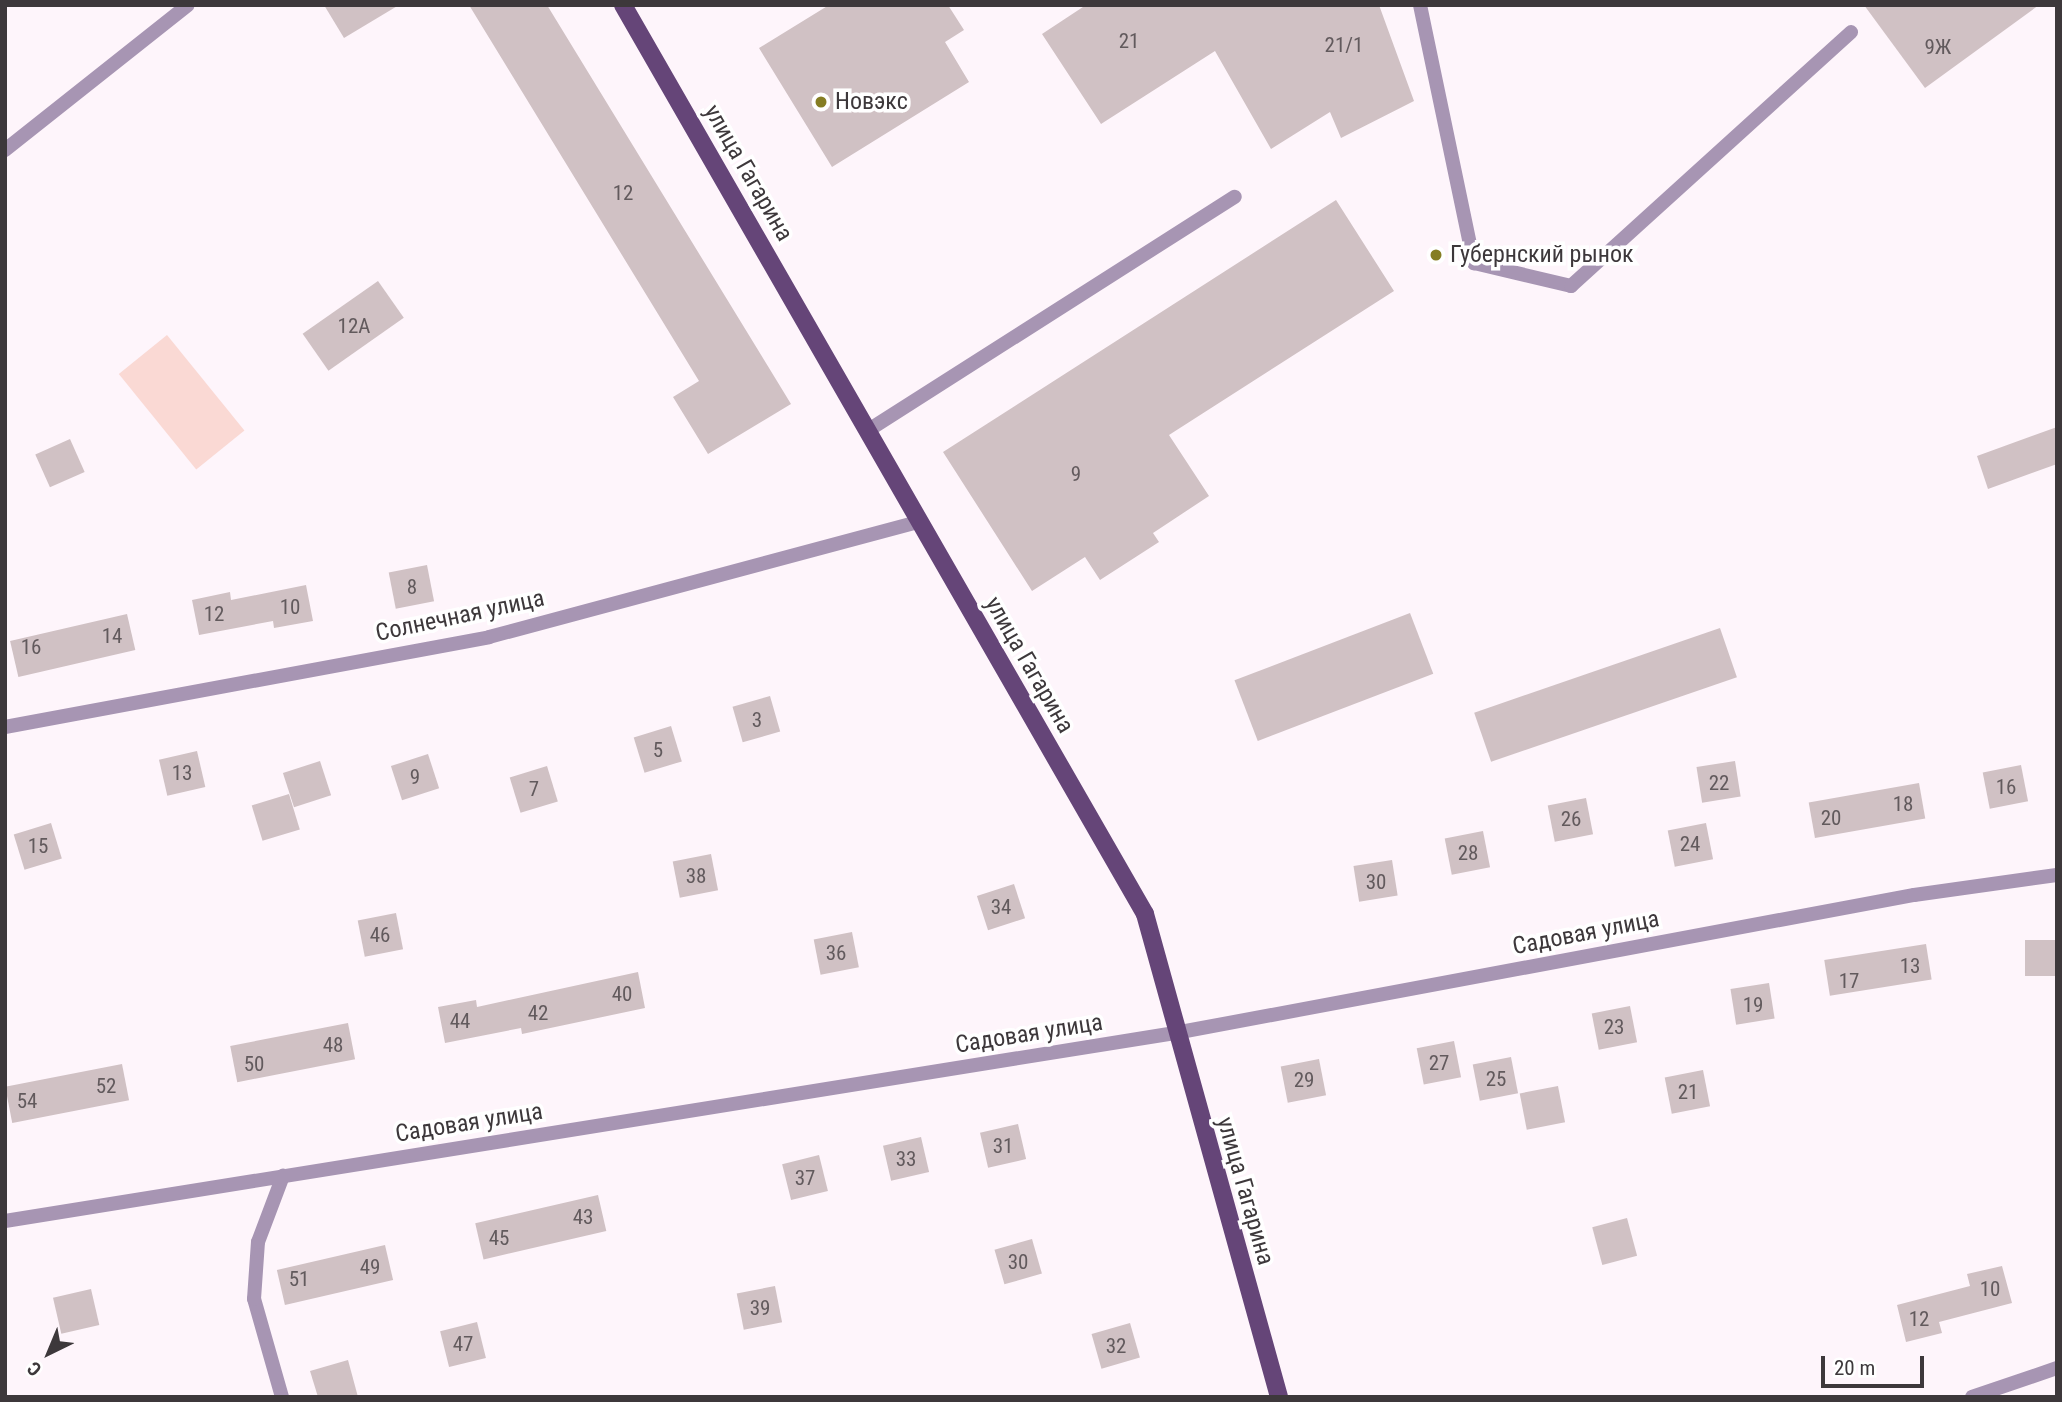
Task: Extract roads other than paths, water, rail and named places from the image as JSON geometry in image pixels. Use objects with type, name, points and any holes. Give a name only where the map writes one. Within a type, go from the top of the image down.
[{"type":"main road","name":"улица Гагарина","points":[[623,5],[1145,914],[1175,1033],[1279,1397]]},
{"type":"street","points":[[5,150],[188,5]]},
{"type":"street","points":[[1420,5],[1474,263],[1571,286],[1852,32]]},
{"type":"street","points":[[867,431],[1236,197]]},
{"type":"street","name":"Солнечная улица","points":[[5,727],[489,637],[919,522]]},
{"type":"street","name":"Садовая улица","points":[[5,1221],[1175,1033],[1914,895],[2057,876]]},
{"type":"street","points":[[282,1397],[254,1299],[258,1241],[283,1176]]},
{"type":"street","points":[[1972,1397],[2057,1368]]},
{"type":"place","name":"Новэкс","points":[[821,102]]},
{"type":"place","name":"Губернский рынок","points":[[1436,255]]}]
